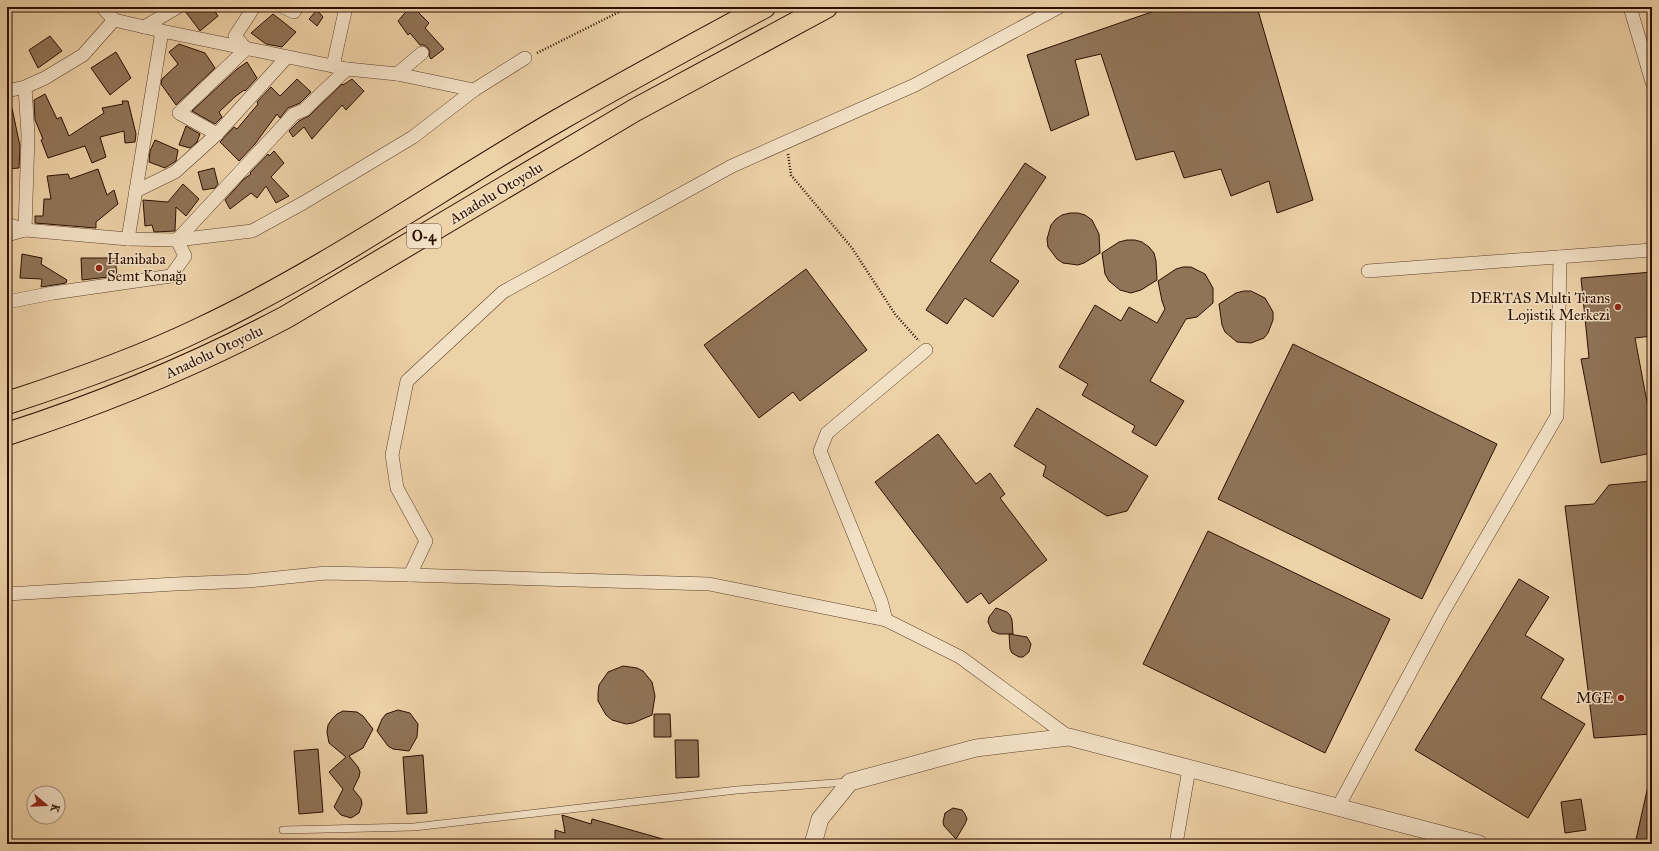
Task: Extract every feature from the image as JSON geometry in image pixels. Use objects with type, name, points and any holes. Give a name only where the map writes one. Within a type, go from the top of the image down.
[{"type":"highway","points":[[691,46],[737,7]]},
{"type":"highway","name":"Anadolu Otoyolu","points":[[7,403],[88,375],[146,352],[199,329],[252,302],[366,238],[556,122],[764,7]]},
{"type":"highway","name":"Anadolu Otoyolu","points":[[7,434],[112,397],[181,368],[280,321],[325,296],[635,110],[826,7]]},
{"type":"street","points":[[144,27],[178,7]]},
{"type":"street","points":[[246,49],[235,36],[254,7]]},
{"type":"street","points":[[282,7],[294,12],[297,7]]},
{"type":"street","points":[[333,66],[346,7]]},
{"type":"street","points":[[410,574],[426,541],[397,488],[392,455],[408,381],[503,292],[732,166],[915,85],[1059,7]]},
{"type":"street","points":[[1630,7],[1652,82]]},
{"type":"street","points":[[7,92],[25,87],[45,78],[83,55],[109,12],[144,27],[246,49],[347,69],[397,74],[474,90]]},
{"type":"street","points":[[128,239],[145,127],[162,31]]},
{"type":"street","points":[[217,134],[179,113],[246,49]]},
{"type":"street","points":[[397,74],[422,53]]},
{"type":"street","points":[[136,191],[175,172],[217,134],[287,57]]},
{"type":"street","points":[[7,224],[25,230],[128,239],[177,240],[252,231],[303,203],[413,137],[474,90],[525,58]]},
{"type":"street","points":[[177,240],[294,114],[304,110],[347,69]]},
{"type":"street","points":[[25,87],[28,134],[25,230]]},
{"type":"street","points":[[7,235],[25,230]]},
{"type":"street","points":[[7,302],[53,293],[171,276],[184,256],[177,240]]},
{"type":"street","points":[[1368,271],[1652,250]]},
{"type":"street","points":[[1338,807],[1443,612],[1557,416],[1560,257]]},
{"type":"street","points":[[886,620],[881,601],[820,451],[827,433],[926,350]]},
{"type":"street","points":[[7,594],[167,584],[248,581],[326,573],[410,574],[709,584],[886,620],[960,657],[1069,737]]},
{"type":"street","points":[[813,844],[820,819],[850,782],[976,748],[1069,737],[1479,844]]},
{"type":"street","points":[[1176,844],[1189,768]]},
{"type":"lane","points":[[283,830],[414,827],[514,814],[736,790],[850,782]]},
{"type":"path","points":[[525,58],[629,7]]},
{"type":"path","points":[[787,142],[791,175],[852,248],[895,314],[926,350]]},
{"type":"building","points":[[186,7],[212,7],[218,16],[200,31],[185,11]]},
{"type":"building","points":[[410,7],[413,7],[429,23],[425,28],[444,49],[431,59],[428,48],[424,45],[420,45],[410,33],[408,35],[398,21]]},
{"type":"building","points":[[1166,7],[1257,7],[1313,200],[1277,213],[1269,181],[1231,196],[1221,169],[1184,178],[1174,151],[1136,160],[1101,54],[1075,60],[1089,115],[1051,131],[1027,55]]},
{"type":"building","points":[[317,10],[323,17],[317,26],[309,19]]},
{"type":"building","points":[[273,14],[296,32],[282,47],[266,44],[251,33]]},
{"type":"building","points":[[50,36],[62,51],[38,68],[29,50]]},
{"type":"building","points":[[179,44],[205,53],[215,68],[176,105],[161,84],[162,79],[178,64],[169,52]]},
{"type":"building","points":[[116,52],[131,78],[110,95],[91,68]]},
{"type":"building","points":[[247,62],[257,78],[245,91],[244,90],[236,96],[219,112],[222,117],[215,124],[192,111],[237,69]]},
{"type":"building","points":[[297,79],[311,92],[300,103],[288,108],[280,118],[277,114],[255,144],[239,161],[220,142],[234,127],[237,129],[258,104],[257,102],[271,87],[280,96]]},
{"type":"building","points":[[352,79],[364,91],[346,110],[342,105],[312,139],[304,127],[293,137],[289,131],[299,121],[309,116],[342,84],[343,85]]},
{"type":"building","points":[[45,94],[57,119],[61,117],[69,136],[104,113],[102,108],[123,104],[122,101],[128,101],[136,134],[135,142],[125,143],[124,131],[100,137],[106,157],[92,163],[85,146],[48,158],[41,140],[43,139],[35,120],[34,100]]},
{"type":"building","points":[[12,108],[20,146],[19,168],[7,169],[7,109]]},
{"type":"building","points":[[186,126],[200,134],[197,142],[190,148],[179,145]]},
{"type":"building","points":[[155,140],[178,150],[176,161],[165,168],[149,162],[150,151]]},
{"type":"building","points":[[274,151],[284,163],[271,177],[289,196],[276,203],[266,186],[257,198],[251,193],[230,209],[225,200],[244,179],[251,174],[250,173],[268,154],[269,156]]},
{"type":"building","points":[[1025,163],[1046,177],[990,261],[1019,281],[993,317],[965,298],[947,324],[926,310]]},
{"type":"building","points":[[214,168],[218,184],[215,188],[203,190],[198,172]]},
{"type":"building","points":[[98,169],[107,195],[114,190],[118,204],[96,222],[96,228],[35,223],[35,216],[43,216],[44,199],[51,199],[47,176],[68,174],[70,179]]},
{"type":"building","points":[[183,184],[199,199],[186,216],[176,207],[175,231],[154,232],[152,225],[145,226],[143,200],[168,202]]},
{"type":"building","points":[[1070,213],[1085,215],[1092,220],[1099,234],[1100,253],[1078,265],[1063,263],[1057,259],[1048,247],[1047,239],[1051,225],[1062,215]]},
{"type":"building","points":[[1127,240],[1142,242],[1149,247],[1154,253],[1156,261],[1157,280],[1141,290],[1131,293],[1120,290],[1109,281],[1105,274],[1102,253],[1119,242]]},
{"type":"building","points":[[22,254],[42,258],[41,264],[67,280],[66,283],[41,287],[42,279],[20,278]]},
{"type":"building","name":"Hanibaba Semt Konağı","points":[[81,258],[115,258],[117,276],[82,280]]},
{"type":"building","points":[[1191,267],[1205,274],[1213,288],[1213,303],[1197,317],[1186,319],[1150,381],[1184,401],[1156,446],[1132,432],[1135,426],[1082,395],[1088,384],[1059,367],[1095,305],[1121,321],[1129,307],[1157,323],[1165,309],[1158,281],[1176,269]]},
{"type":"building","points":[[806,269],[867,350],[800,401],[793,392],[759,418],[704,345]]},
{"type":"building","points":[[1652,272],[1652,336],[1635,338],[1652,429],[1652,453],[1601,463],[1581,359],[1589,358],[1581,278]]},
{"type":"building","points":[[1251,291],[1265,298],[1273,312],[1273,320],[1268,333],[1264,338],[1251,343],[1237,342],[1225,332],[1222,325],[1219,304],[1236,293]]},
{"type":"building","points":[[1293,344],[1497,444],[1422,599],[1218,499]]},
{"type":"building","points":[[1037,408],[1148,476],[1127,511],[1107,516],[1043,476],[1046,466],[1014,446]]},
{"type":"building","points":[[938,434],[976,484],[990,473],[1005,494],[1000,498],[1047,560],[989,604],[981,593],[967,603],[875,482]]},
{"type":"building","points":[[1652,481],[1652,734],[1594,738],[1565,506],[1594,504],[1609,485]]},
{"type":"building","points":[[1208,531],[1390,619],[1325,753],[1143,664]]},
{"type":"building","points":[[1519,579],[1549,597],[1525,635],[1564,659],[1541,698],[1585,724],[1528,818],[1415,750]]},
{"type":"building","points":[[996,608],[1007,612],[1010,615],[1013,634],[999,634],[992,631],[988,622],[989,617]]},
{"type":"building","points":[[1009,634],[1027,637],[1031,644],[1029,652],[1023,657],[1019,657],[1012,653],[1010,649]]},
{"type":"building","points":[[623,666],[637,668],[643,671],[652,682],[655,696],[652,715],[633,723],[626,724],[612,720],[606,715],[598,701],[599,685],[608,672]]},
{"type":"building","points":[[398,710],[410,713],[418,724],[417,737],[409,751],[393,749],[388,746],[377,731],[386,714]]},
{"type":"building","points":[[343,711],[357,712],[363,716],[373,729],[363,748],[349,756],[360,772],[353,789],[361,799],[362,804],[359,813],[351,818],[341,815],[334,807],[343,789],[329,772],[346,757],[329,743],[327,732],[328,725],[332,719]]},
{"type":"building","points":[[654,714],[670,714],[671,737],[654,737]]},
{"type":"building","points":[[675,740],[698,740],[699,777],[676,778]]},
{"type":"building","points":[[318,749],[323,812],[299,814],[294,751]]},
{"type":"building","points":[[423,755],[427,813],[407,814],[403,757]]},
{"type":"building","points":[[1648,786],[1652,787],[1652,844],[1635,844]]},
{"type":"building","points":[[1581,799],[1586,830],[1565,833],[1561,802]]},
{"type":"building","points":[[953,808],[962,810],[967,819],[956,839],[944,826],[943,822],[945,813]]},
{"type":"building","points":[[562,815],[591,824],[592,819],[670,841],[670,844],[555,844],[555,830],[565,833]]},
{"type":"place","name":"Hanibaba Semt Konağı","points":[[99,268]]},
{"type":"place","name":"DERTAS Multi Trans Lojistik Merkezi","points":[[1618,307]]},
{"type":"place","name":"MGE","points":[[1621,698]]}]
